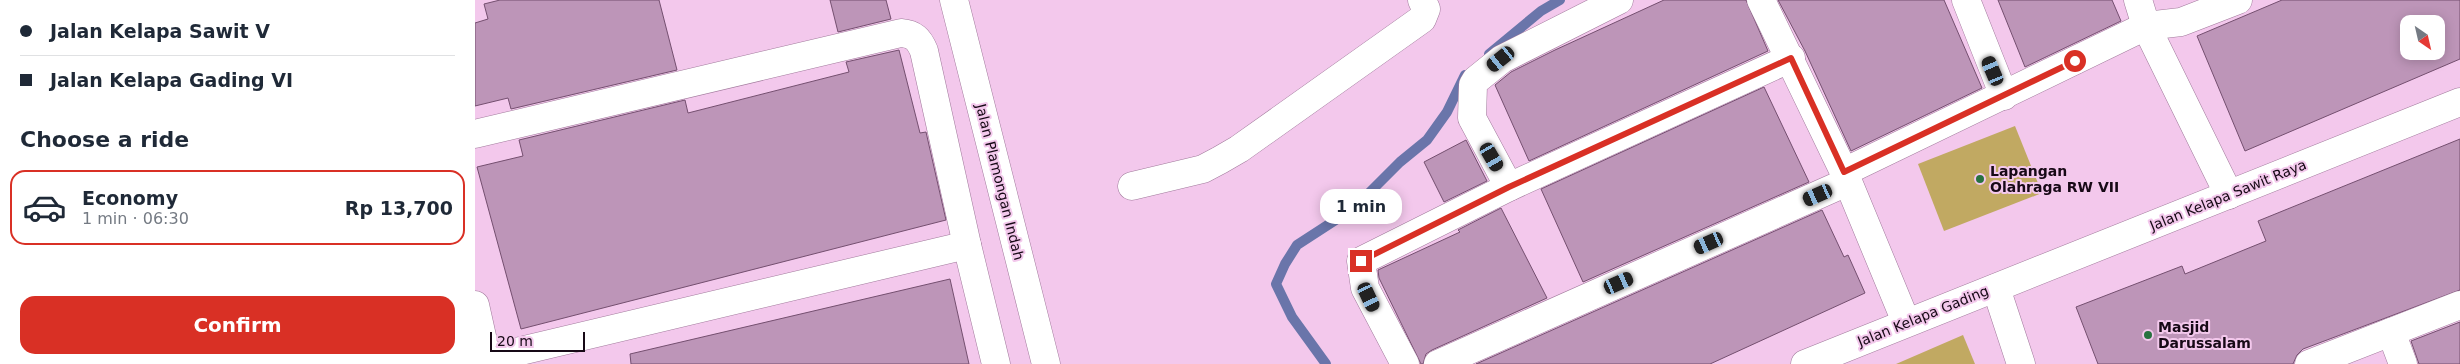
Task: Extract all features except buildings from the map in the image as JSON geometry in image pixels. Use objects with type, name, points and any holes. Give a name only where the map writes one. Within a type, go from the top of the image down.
[{"type":"street","name":"Jalan Plamongan Indah","points":[[954,0],[1046,364]]},
{"type":"street","points":[[1132,186],[1203,169],[1239,149],[1422,20],[1426,10],[1422,0]]},
{"type":"street","points":[[1509,187],[1472,118],[1471,106],[1476,80],[1501,59],[1619,0]]},
{"type":"street","points":[[1761,0],[1791,58],[1846,177],[1906,322]]},
{"type":"street","points":[[1966,0],[2004,96]]},
{"type":"street","points":[[2138,0],[2146,26],[2229,195]]},
{"type":"street","points":[[1438,364],[1846,177],[2146,26],[2181,22],[2238,0]]},
{"type":"street","points":[[475,134],[901,33],[910,34],[919,40],[924,51],[967,245],[996,364]]},
{"type":"street","points":[[1405,364],[1365,288],[1361,261],[1509,187],[1791,58]]},
{"type":"street","name":"Jalan Kelapa Sawit Raya","points":[[1996,288],[2460,102]]},
{"type":"street","points":[[475,305],[483,362],[967,245]]},
{"type":"street","name":"Jalan Kelapa Gading","points":[[1805,364],[1906,322],[1996,288],[2021,364]]},
{"type":"street","points":[[2309,364],[2460,305]]},
{"type":"street","points":[[2391,332],[2403,364]]},
{"type":"shaded area","name":"Lapangan Olahraga RW VII","points":[[2015,126],[2042,193],[1944,231],[1918,164]]},
{"type":"shaded area","points":[[1963,335],[1975,364],[1896,364]]},
{"type":"waterway","points":[[1489,54],[1541,11],[1560,0]]},
{"type":"waterway","points":[[1326,364],[1292,317],[1276,284],[1285,264],[1297,245],[1354,208],[1400,162],[1427,140],[1447,112],[1465,75]]},
{"type":"place","name":"Lapangan Olahraga RW VII","points":[[1980,179]]},
{"type":"place","name":"Masjid Darussalam","points":[[2148,335]]},
{"type":"route","points":[[1361,261],[1509,187],[1791,58],[1844,172],[2075,61]]}]
